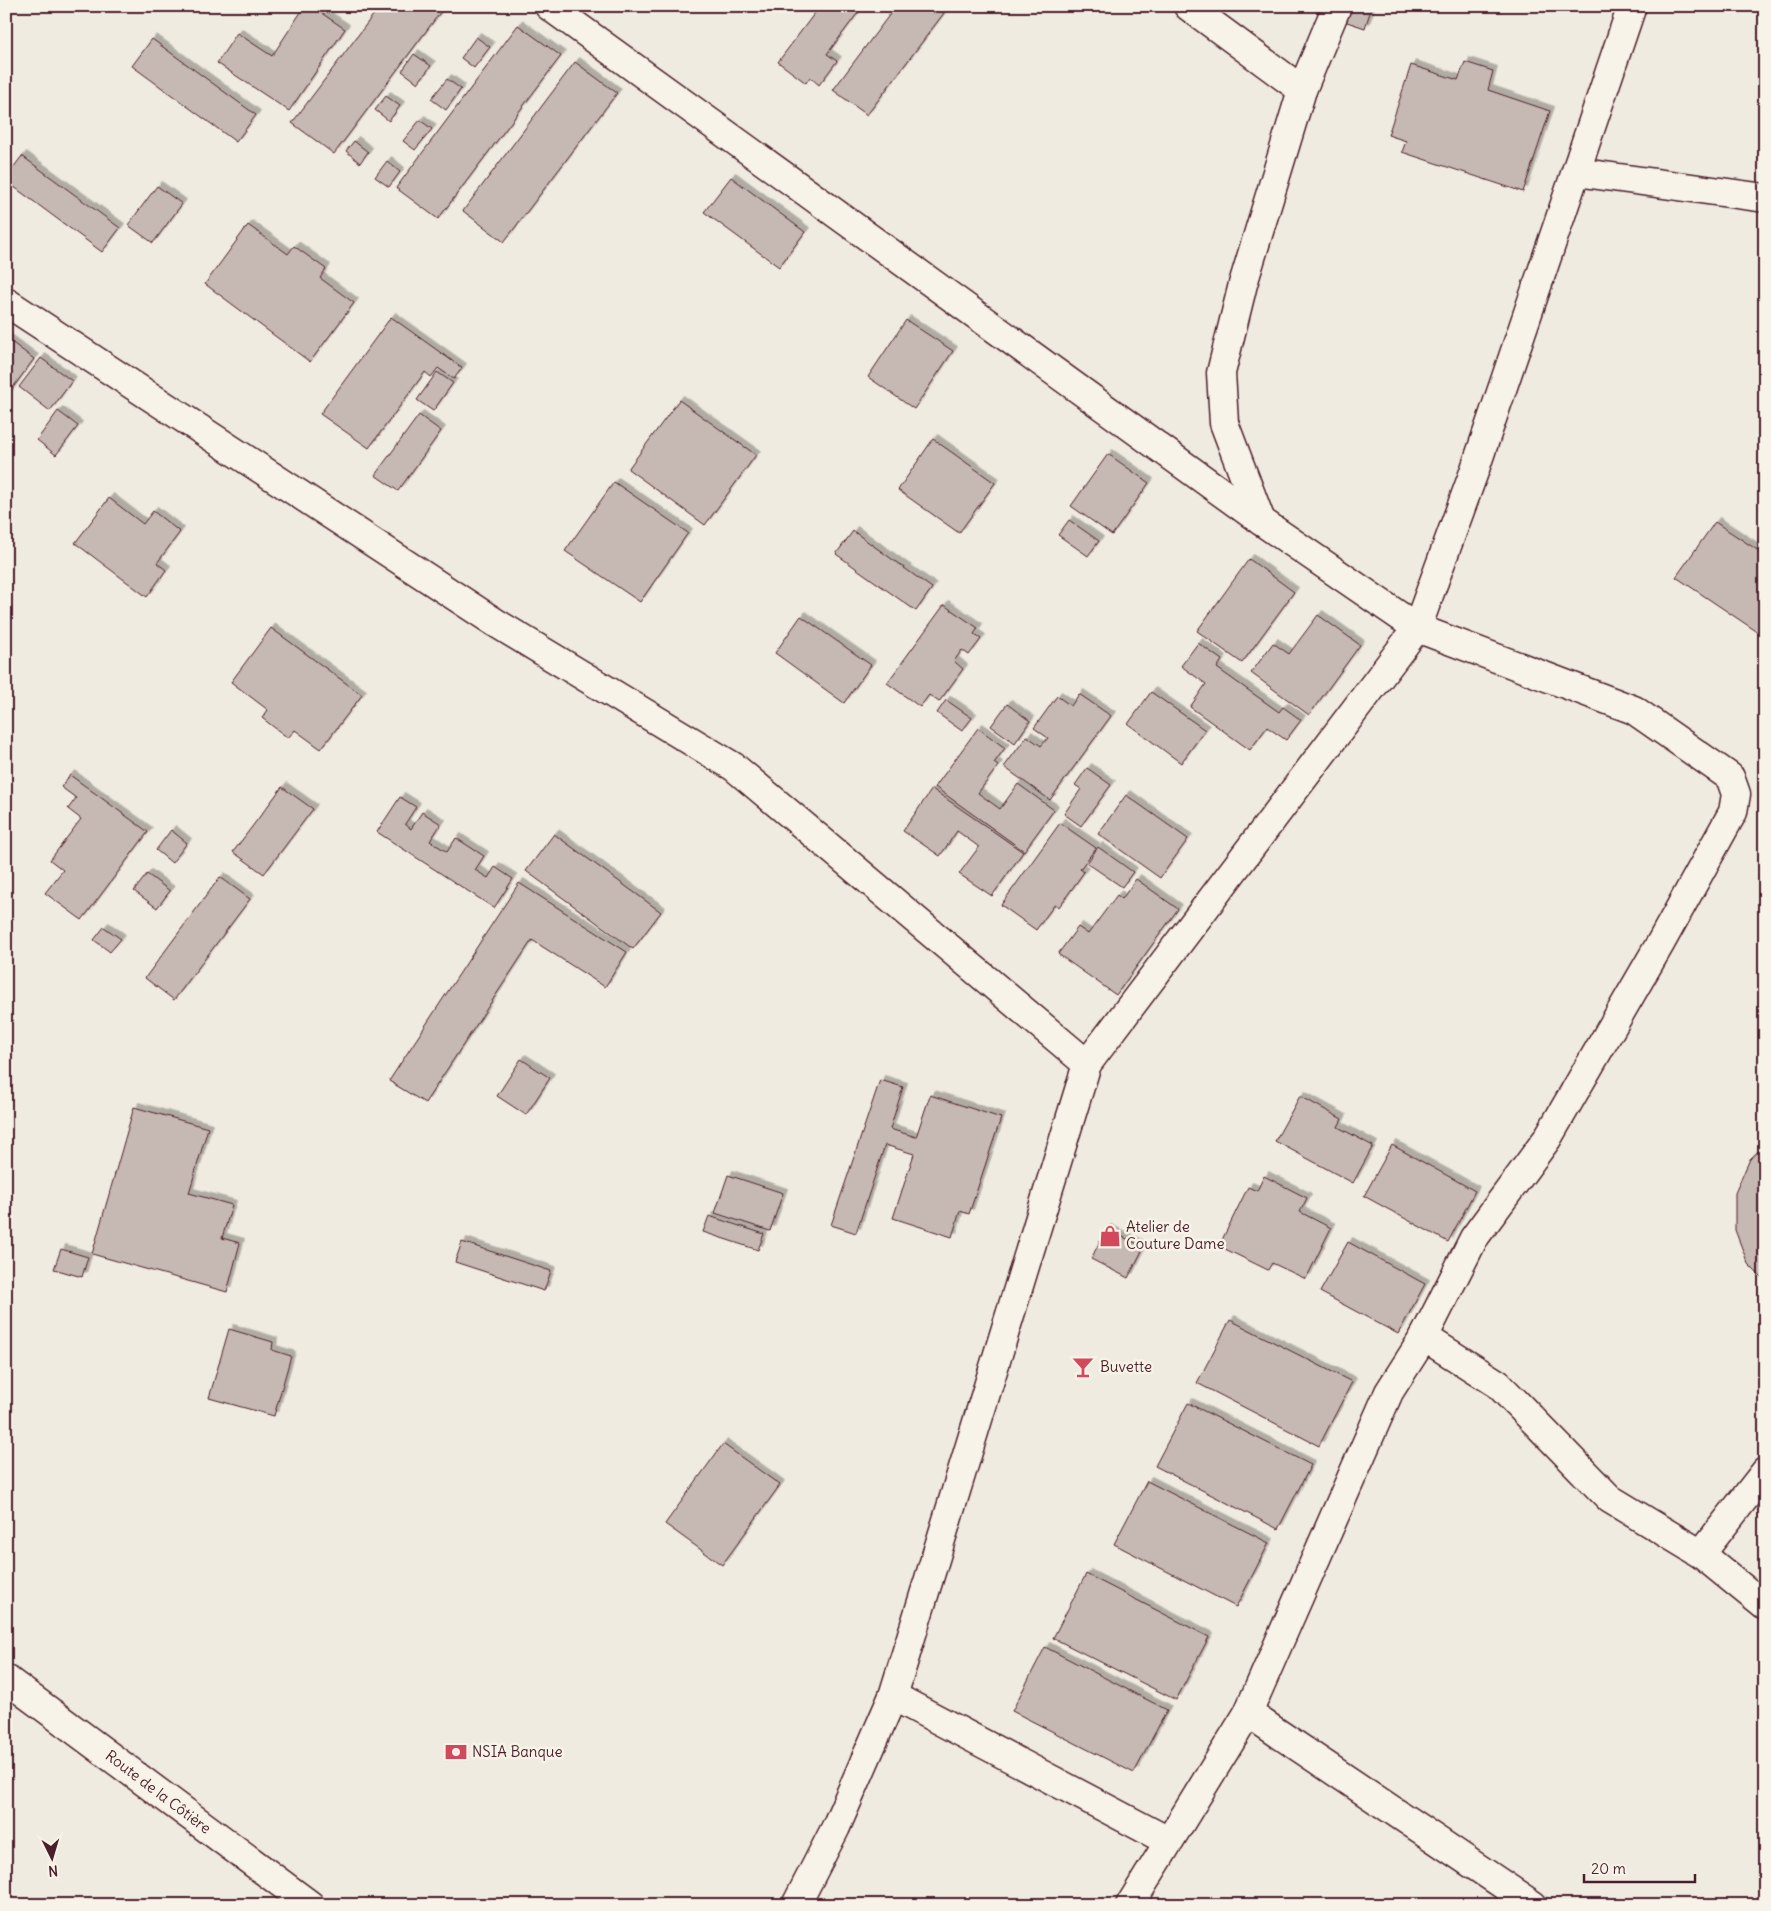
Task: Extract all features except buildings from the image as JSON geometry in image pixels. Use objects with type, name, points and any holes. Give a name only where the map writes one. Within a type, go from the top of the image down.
[{"type":"street","points":[[549,6],[1261,521],[1417,628],[1634,710],[1730,776],[1736,794],[1733,812],[1650,961],[1547,1139],[1474,1238],[1424,1337],[1390,1392],[1248,1713],[1168,1840],[1130,1905]]},
{"type":"street","points":[[1188,6],[1302,90]]},
{"type":"street","points":[[1261,521],[1224,423],[1221,373],[1243,284],[1302,90],[1337,6]]},
{"type":"street","points":[[796,1905],[836,1827],[893,1696],[1087,1064],[1417,628],[1474,472],[1632,6]]},
{"type":"street","points":[[1576,172],[1765,198]]},
{"type":"street","points":[[6,302],[496,623],[734,767],[1087,1064]]},
{"type":"street","points":[[1424,1337],[1498,1384],[1610,1498],[1701,1554],[1765,1606]]},
{"type":"street","points":[[1701,1554],[1765,1472]]},
{"type":"street","name":"Route de la Côtière","points":[[6,1679],[310,1905]]},
{"type":"street","points":[[893,1696],[1168,1840]]},
{"type":"street","points":[[1248,1713],[1533,1905]]},
{"type":"place","name":"Atelier de Couture Dame","points":[[1110,1236]]},
{"type":"place","name":"Buvette","points":[[1083,1367]]},
{"type":"place","name":"NSIA Banque","points":[[456,1752]]}]
